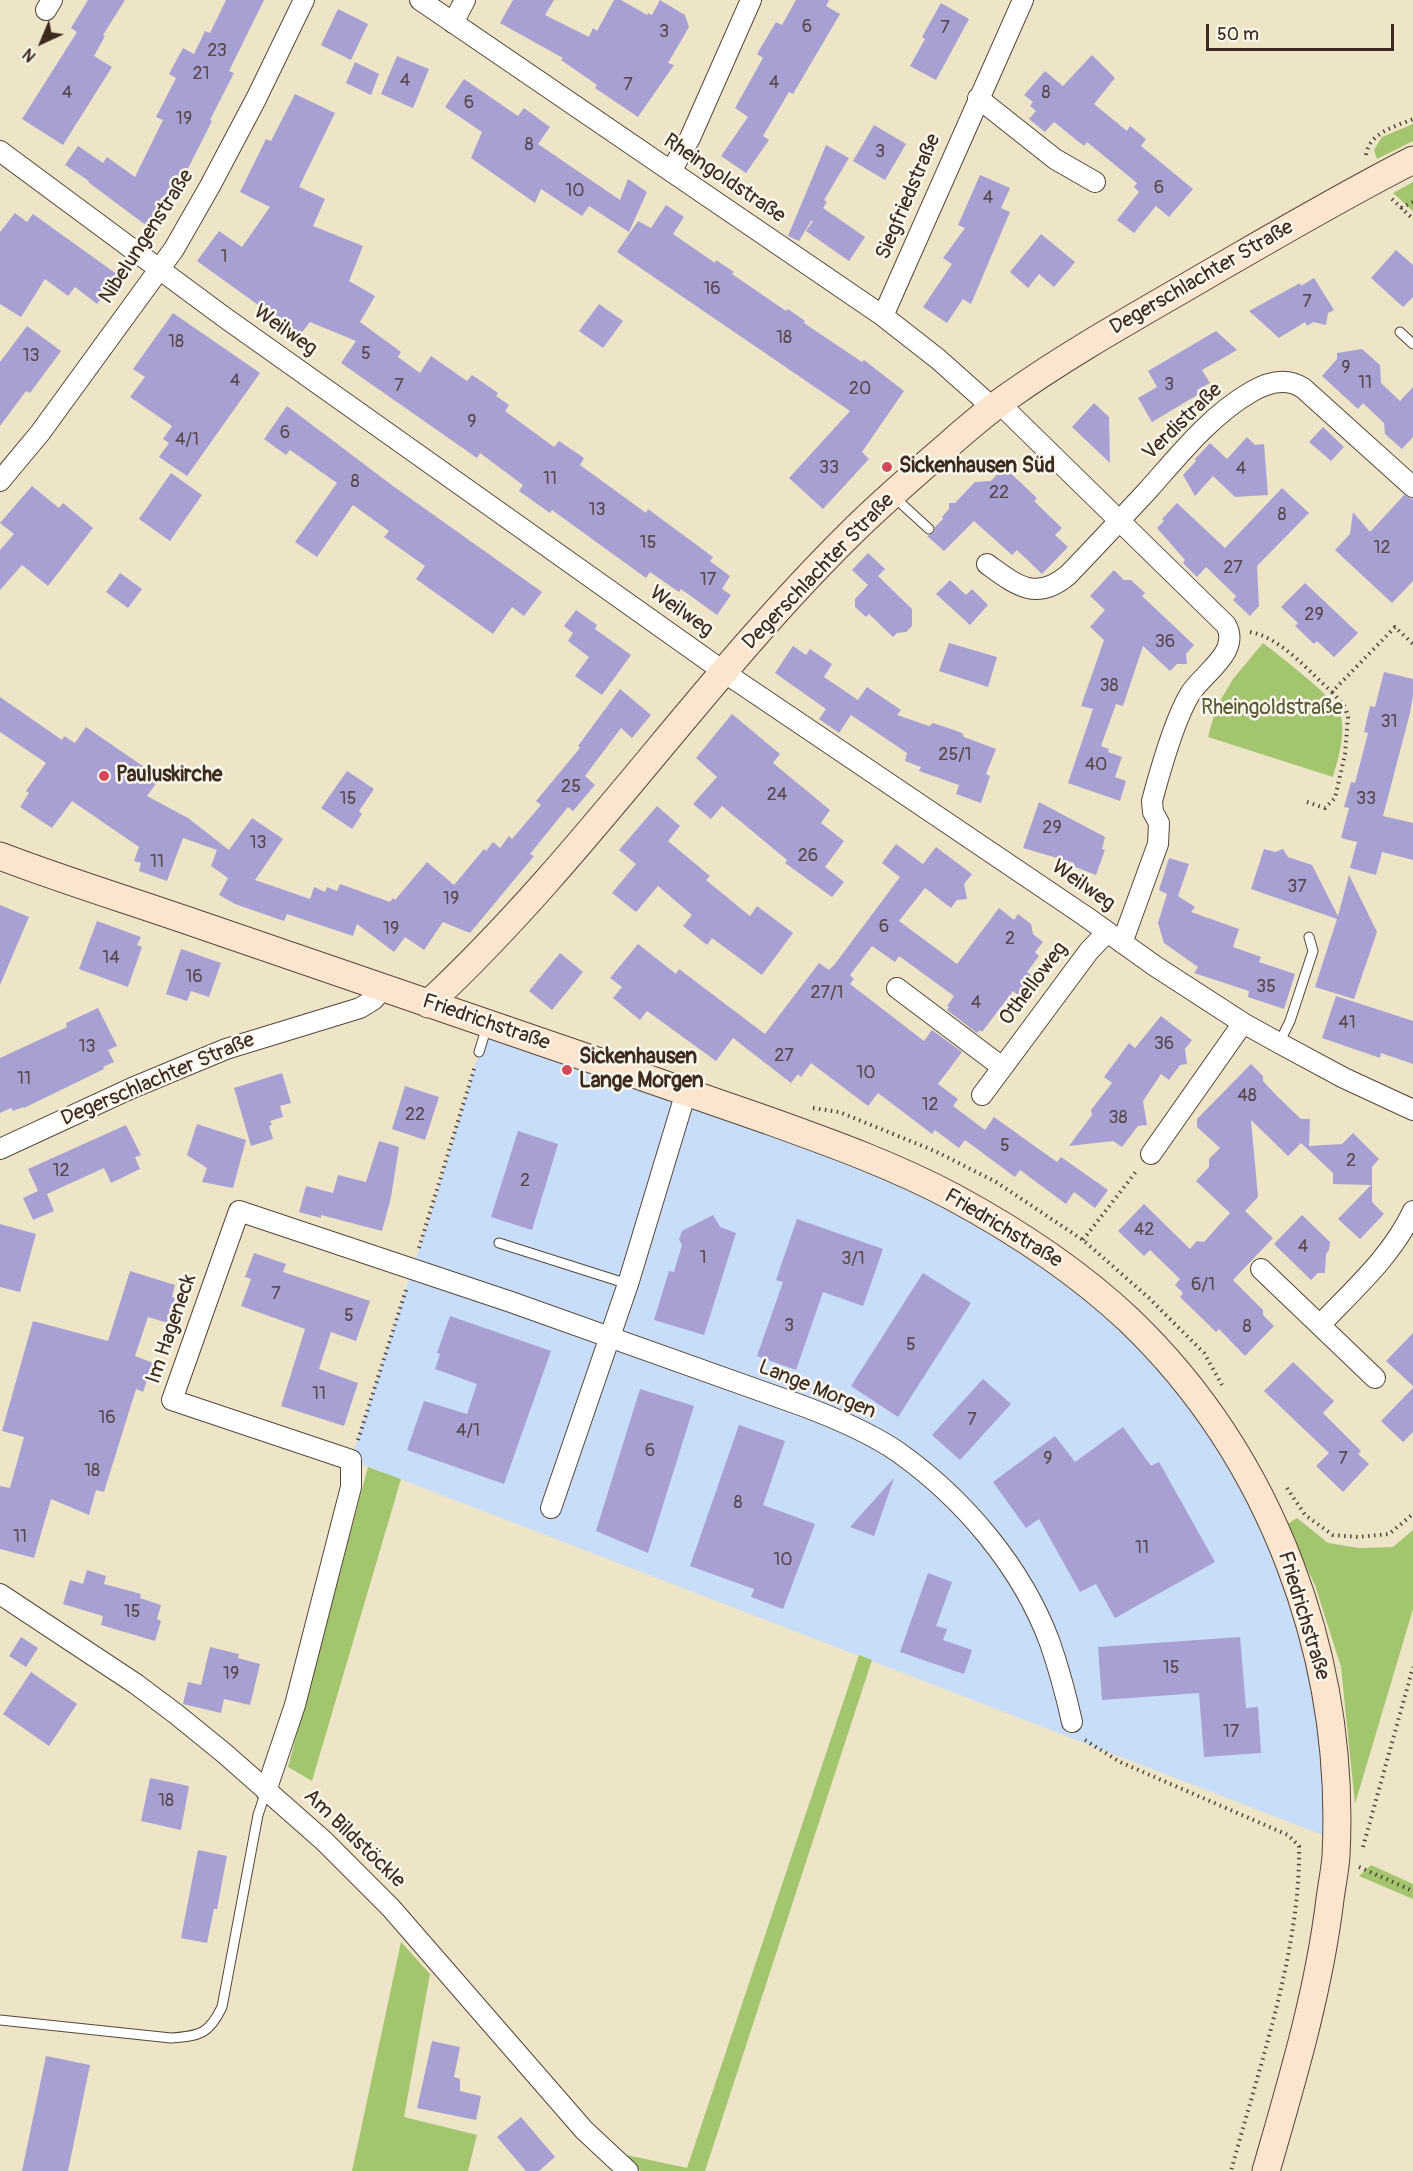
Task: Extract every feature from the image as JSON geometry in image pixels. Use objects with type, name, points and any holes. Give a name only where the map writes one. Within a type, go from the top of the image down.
[{"type":"street","name":"Nibelungenstraße","points":[[0,481],[40,433],[160,269],[189,225],[256,99],[304,0]]},
{"type":"street","name":"Rheingoldstraße","points":[[420,0],[883,316],[996,405],[1226,625],[1231,634]]},
{"type":"street","points":[[453,23],[465,0]]},
{"type":"street","points":[[671,171],[690,138],[751,0]]},
{"type":"street","name":"Siegfriedstraße","points":[[883,316],[1023,0]]},
{"type":"street","points":[[978,98],[1055,159],[1095,182]]},
{"type":"street","name":"Weilweg","points":[[0,151],[160,269],[724,672],[1114,938],[1243,1023],[1344,1078],[1413,1110]]},
{"type":"street","name":"Degerschlachter Straße","points":[[428,1004],[488,945],[532,897],[724,672],[820,564],[892,495],[996,405],[1106,334],[1296,223],[1413,160]]},
{"type":"street","name":"Verdistraße","points":[[1119,522],[1182,452],[1221,414],[1252,391],[1277,382],[1294,382],[1303,388],[1408,479]]},
{"type":"street","points":[[987,564],[1023,587],[1043,590],[1056,585],[1068,575],[1119,522]]},
{"type":"street","points":[[1114,938],[1158,844],[1159,823],[1153,812],[1152,801],[1181,711],[1190,694],[1225,654],[1231,634]]},
{"type":"street","name":"Friedrichstraße","points":[[0,856],[686,1092],[831,1144],[916,1179],[988,1217],[1062,1264],[1132,1323],[1191,1389],[1216,1424],[1261,1498],[1300,1590],[1312,1631],[1329,1713],[1337,1798],[1336,1864],[1320,1964],[1298,2058],[1266,2171]]},
{"type":"street","name":"Othelloweg","points":[[982,1095],[1089,951],[1114,938]]},
{"type":"street","name":"Degerschlachter Straße","points":[[0,1149],[226,1048],[360,1008],[373,1000],[383,988]]},
{"type":"street","points":[[897,988],[1002,1066]]},
{"type":"street","points":[[1151,1154],[1243,1023]]},
{"type":"street","points":[[551,1508],[628,1284],[686,1092]]},
{"type":"street","name":"Im Hageneck","points":[[266,1791],[295,1705],[351,1487],[351,1460],[172,1400],[239,1211],[610,1337]]},
{"type":"street","points":[[1320,1325],[1383,1259],[1399,1237],[1413,1211]]},
{"type":"street","points":[[1261,1269],[1376,1378]]},
{"type":"street","name":"Lange Morgen","points":[[610,1337],[828,1415],[896,1451],[926,1474],[988,1537],[1029,1598],[1050,1642],[1072,1722]]},
{"type":"street","name":"Am Bildstöckle","points":[[0,1594],[136,1684],[184,1721],[331,1848],[391,1908],[561,2105],[607,2153],[628,2171]]},
{"type":"lane","points":[[1400,332],[1413,344]]},
{"type":"lane","points":[[892,495],[929,529]]},
{"type":"lane","points":[[1279,1043],[1290,1021],[1313,951],[1309,937]]},
{"type":"lane","points":[[479,1052],[488,1024]]},
{"type":"lane","points":[[499,1243],[628,1284]]},
{"type":"lane","points":[[0,2020],[171,2038],[190,2037],[204,2033],[214,2022],[222,2007],[258,1815],[266,1791]]},
{"type":"path","points":[[1374,180],[1366,166],[1365,158],[1370,143],[1382,133],[1413,119]]},
{"type":"path","points":[[1413,202],[1401,208],[1413,219]]},
{"type":"path","points":[[1332,692],[1395,627],[1413,644]]},
{"type":"path","points":[[1231,634],[1247,632],[1258,634],[1272,641],[1332,692],[1345,707],[1348,717],[1346,754],[1335,798],[1325,808],[1307,802]]},
{"type":"path","points":[[1151,1154],[1083,1240],[1149,1298],[1204,1353],[1226,1391]]},
{"type":"path","points":[[1286,1487],[1305,1515],[1333,1535],[1358,1537],[1389,1534],[1413,1514]]},
{"type":"path","points":[[1413,1667],[1358,1867],[1413,1891]]},
{"type":"path","points":[[1072,1722],[1086,1742],[1120,1762],[1288,1835],[1299,1846],[1299,1875],[1284,1968],[1231,2171]]},
{"type":"shaded area","points":[[488,1024],[952,1197],[1162,1356],[1300,1590],[1336,1840],[351,1460],[431,1212]]},
{"type":"green space","points":[[1413,124],[1413,141],[1377,159],[1374,150],[1382,137]]},
{"type":"green space","points":[[1413,182],[1413,211],[1393,193]]},
{"type":"green space","name":"Rheingoldstraße","points":[[1263,643],[1317,687],[1340,712],[1342,736],[1333,777],[1208,737],[1216,708],[1233,679]]},
{"type":"green space","points":[[368,1467],[401,1479],[312,1781],[288,1767]]},
{"type":"green space","points":[[1297,1518],[1328,1543],[1359,1548],[1393,1547],[1413,1530],[1413,1609],[1355,1804],[1341,1667],[1315,1585],[1286,1525]]},
{"type":"green space","points":[[859,1655],[872,1660],[705,2171],[641,2171],[622,2154],[687,2168]]},
{"type":"green space","points":[[1371,1865],[1413,1884],[1413,1899],[1359,1876]]},
{"type":"green space","points":[[401,1942],[430,1974],[404,2117],[477,2135],[468,2171],[352,2171]]},
{"type":"building","points":[[88,0],[125,0],[103,35],[105,36],[94,56],[112,67],[63,145],[22,119],[77,32],[71,28]]},
{"type":"building","points":[[226,0],[264,0],[229,71],[234,73],[210,120],[212,121],[171,202],[151,229],[65,165],[78,146],[103,163],[107,157],[135,177],[163,120],[156,117],[176,78],[169,74],[183,48],[194,54],[205,31],[210,33]]},
{"type":"building","points":[[513,0],[554,0],[545,15],[589,37],[593,28],[597,31],[614,0],[621,0],[647,15],[648,13],[652,15],[660,0],[685,15],[689,27],[668,63],[674,65],[638,117],[595,88],[597,85],[561,60],[563,58],[500,23]]},
{"type":"building","points":[[796,0],[829,0],[826,6],[840,14],[793,94],[789,92],[763,136],[769,140],[746,173],[721,156],[748,117],[735,108],[763,58],[757,54],[776,22],[782,25]]},
{"type":"building","points":[[941,3],[969,19],[936,80],[910,66],[925,39],[922,37]]},
{"type":"building","points":[[338,9],[368,24],[351,60],[321,45]]},
{"type":"building","points":[[1092,55],[1115,78],[1094,104],[1127,131],[1130,126],[1146,139],[1141,146],[1193,189],[1169,217],[1156,206],[1134,233],[1117,220],[1139,192],[1134,187],[1137,183],[1087,142],[1084,146],[1054,122],[1045,132],[1029,119],[1036,111],[1030,106],[1033,102],[1024,95],[1045,71],[1063,86]]},
{"type":"building","points":[[397,56],[429,69],[413,108],[381,94]]},
{"type":"building","points":[[355,62],[379,74],[371,95],[346,83]]},
{"type":"building","points":[[464,79],[518,116],[524,108],[550,127],[538,144],[620,200],[628,179],[647,192],[629,232],[589,206],[582,216],[541,189],[535,203],[471,158],[482,132],[445,107]]},
{"type":"building","points":[[295,94],[335,113],[299,187],[325,199],[313,226],[363,246],[349,281],[375,296],[360,322],[401,352],[398,357],[420,373],[431,356],[467,381],[472,375],[498,393],[496,396],[509,405],[505,411],[554,447],[559,441],[584,458],[580,465],[646,513],[648,509],[713,557],[710,561],[730,576],[722,589],[731,595],[717,615],[681,589],[679,592],[650,572],[646,578],[552,510],[550,513],[519,491],[523,485],[480,453],[477,458],[341,363],[356,341],[310,322],[300,335],[197,261],[219,231],[242,247],[270,207],[240,192],[266,139],[271,141]]},
{"type":"building","points":[[874,125],[906,144],[885,180],[853,161]]},
{"type":"building","points":[[826,145],[849,158],[824,200],[827,202],[823,208],[865,237],[849,261],[806,231],[813,221],[811,221],[799,241],[788,236]]},
{"type":"building","points":[[980,175],[1010,188],[1001,208],[1010,212],[971,304],[963,299],[947,323],[923,307],[952,264],[943,258],[965,228],[958,225]]},
{"type":"building","points":[[666,205],[684,217],[673,234],[715,263],[716,260],[734,272],[732,274],[786,311],[788,309],[805,321],[804,323],[862,362],[864,360],[904,391],[862,452],[869,459],[823,509],[789,478],[850,411],[617,252],[638,221],[651,228]]},
{"type":"building","points":[[15,213],[27,222],[33,214],[118,275],[97,304],[75,287],[68,296],[45,279],[21,317],[0,304],[0,232]]},
{"type":"building","points":[[1041,234],[1075,262],[1054,287],[1039,274],[1028,288],[1010,272]]},
{"type":"building","points":[[1396,250],[1413,265],[1413,297],[1403,307],[1371,278]]},
{"type":"building","points":[[1314,278],[1334,310],[1328,313],[1326,325],[1313,322],[1307,326],[1305,322],[1279,338],[1249,311],[1300,283],[1301,286]]},
{"type":"building","points":[[599,304],[623,321],[603,348],[579,331]]},
{"type":"building","points":[[173,313],[260,373],[187,476],[159,457],[169,443],[163,439],[172,426],[130,397],[145,377],[133,369]]},
{"type":"building","points":[[27,326],[61,351],[30,393],[26,391],[0,426],[0,362]]},
{"type":"building","points":[[1216,331],[1237,350],[1202,370],[1210,383],[1197,390],[1199,394],[1152,422],[1138,398],[1157,387],[1148,371]]},
{"type":"building","points":[[1362,349],[1380,365],[1381,383],[1400,401],[1413,387],[1413,437],[1402,449],[1385,434],[1384,423],[1363,403],[1358,409],[1322,376],[1337,359],[1337,353]]},
{"type":"building","points":[[1094,403],[1109,417],[1110,463],[1072,427]]},
{"type":"building","points":[[287,406],[393,486],[542,592],[524,616],[512,607],[493,634],[416,579],[425,566],[384,537],[389,531],[353,505],[317,557],[295,542],[337,483],[290,450],[286,455],[264,439]]},
{"type":"building","points":[[1323,427],[1344,447],[1331,461],[1309,442]]},
{"type":"building","points":[[1247,437],[1255,445],[1264,444],[1268,495],[1235,497],[1213,476],[1195,496],[1183,475],[1196,461],[1195,459],[1210,443],[1227,459]]},
{"type":"building","points":[[1004,467],[1037,498],[1034,501],[1062,528],[1055,535],[1068,547],[1042,574],[1017,550],[1012,555],[974,521],[944,551],[927,536],[934,533],[935,527],[949,509],[949,503],[955,503],[975,482],[991,481]]},
{"type":"building","points":[[171,473],[202,495],[170,541],[139,519]]},
{"type":"building","points":[[32,486],[59,508],[63,503],[93,528],[48,586],[22,565],[0,590],[0,550],[14,534],[0,523]]},
{"type":"building","points":[[1282,488],[1309,513],[1257,566],[1259,606],[1250,616],[1233,600],[1236,596],[1206,567],[1197,577],[1183,563],[1185,560],[1157,528],[1177,503],[1225,548]]},
{"type":"building","points":[[1404,495],[1413,499],[1413,581],[1392,603],[1335,550],[1350,534],[1353,512],[1370,532]]},
{"type":"building","points":[[868,553],[885,569],[878,576],[912,609],[912,626],[906,632],[897,633],[893,637],[869,614],[866,617],[855,607],[855,599],[868,585],[852,570]]},
{"type":"building","points":[[1114,570],[1124,580],[1131,580],[1145,593],[1142,596],[1194,645],[1186,654],[1187,664],[1177,664],[1170,671],[1143,646],[1123,706],[1116,704],[1101,746],[1109,749],[1108,752],[1122,757],[1115,777],[1126,781],[1120,801],[1068,783],[1093,709],[1081,706],[1104,640],[1090,627],[1105,610],[1090,596]]},
{"type":"building","points":[[120,573],[142,589],[128,608],[106,592]]},
{"type":"building","points":[[950,580],[966,595],[972,589],[988,605],[970,625],[936,594]]},
{"type":"building","points":[[1305,583],[1358,633],[1334,657],[1317,641],[1314,644],[1295,626],[1298,623],[1281,607]]},
{"type":"building","points":[[576,610],[597,625],[595,629],[631,655],[602,695],[575,676],[589,657],[568,641],[573,633],[564,626]]},
{"type":"building","points":[[949,643],[997,657],[988,687],[939,671]]},
{"type":"building","points":[[793,646],[806,655],[810,649],[832,664],[824,677],[858,700],[867,687],[901,710],[897,715],[929,726],[933,723],[948,728],[962,733],[964,737],[996,749],[986,774],[990,776],[981,803],[956,794],[959,785],[919,771],[921,767],[905,761],[907,753],[851,715],[839,733],[819,719],[826,709],[775,673]]},
{"type":"building","points":[[1384,672],[1413,679],[1410,713],[1383,816],[1413,823],[1413,860],[1382,852],[1376,875],[1350,868],[1357,842],[1341,838],[1349,808],[1344,807],[1351,782],[1355,783],[1368,733],[1364,732],[1370,706],[1375,707]]},
{"type":"building","points":[[620,689],[651,715],[632,738],[621,728],[585,776],[595,785],[573,811],[568,807],[530,854],[534,856],[470,933],[443,922],[424,950],[405,937],[394,952],[357,924],[353,936],[287,914],[284,921],[235,904],[219,895],[228,878],[211,866],[217,850],[183,838],[167,881],[139,871],[141,863],[134,861],[139,847],[72,801],[52,828],[20,807],[29,793],[26,791],[46,763],[0,732],[0,697],[62,740],[64,736],[75,743],[86,727],[160,778],[147,796],[188,818],[229,850],[252,818],[283,839],[255,880],[310,899],[314,887],[325,892],[327,887],[337,891],[340,884],[390,902],[393,898],[395,900],[427,862],[454,885],[484,849],[486,851],[493,842],[500,848],[509,836],[512,839],[541,805],[536,801],[580,748],[578,746]]},
{"type":"building","points":[[732,714],[780,754],[773,763],[830,810],[821,823],[844,841],[825,867],[844,882],[832,897],[785,863],[787,860],[722,806],[711,819],[693,804],[717,777],[696,758]]},
{"type":"building","points":[[347,771],[374,789],[359,811],[362,814],[352,829],[321,808]]},
{"type":"building","points":[[1039,802],[1105,837],[1102,849],[1105,850],[1096,875],[1073,866],[1074,863],[1023,848]]},
{"type":"building","points":[[657,806],[680,826],[668,841],[710,876],[706,880],[750,916],[757,906],[793,933],[762,975],[712,938],[707,945],[683,926],[692,915],[658,886],[636,912],[612,893],[636,864],[619,850]]},
{"type":"building","points":[[896,844],[923,864],[936,847],[972,874],[964,884],[967,899],[957,900],[951,908],[925,888],[899,921],[957,964],[999,908],[1014,920],[1018,914],[1031,924],[1033,934],[1043,942],[1035,952],[1039,956],[1027,972],[1034,977],[1019,996],[1013,991],[982,1032],[980,1030],[977,1033],[947,1010],[954,996],[899,956],[895,962],[872,946],[850,975],[854,979],[850,984],[924,1041],[932,1030],[962,1052],[938,1084],[958,1099],[953,1106],[985,1130],[994,1117],[1057,1162],[1061,1157],[1108,1190],[1095,1208],[1074,1192],[1066,1204],[1020,1170],[1015,1177],[965,1140],[959,1148],[935,1130],[932,1134],[878,1093],[868,1106],[811,1063],[801,1077],[798,1074],[791,1083],[733,1038],[716,1061],[647,1011],[640,1020],[613,998],[622,987],[610,978],[638,944],[676,974],[679,969],[765,1034],[819,963],[829,970],[835,964],[900,877],[882,863]]},
{"type":"building","points":[[1264,849],[1275,852],[1283,849],[1288,857],[1312,865],[1338,916],[1349,875],[1377,932],[1354,999],[1315,987],[1337,919],[1251,889]]},
{"type":"building","points":[[1169,858],[1189,864],[1178,896],[1195,907],[1191,912],[1239,929],[1233,947],[1261,957],[1259,962],[1295,974],[1284,1009],[1248,997],[1249,991],[1194,973],[1198,967],[1164,943],[1158,923],[1167,894],[1159,890]]},
{"type":"building","points":[[0,905],[29,917],[0,985]]},
{"type":"building","points":[[97,921],[141,937],[137,945],[142,947],[128,987],[79,969]]},
{"type":"building","points":[[181,949],[221,963],[209,997],[191,991],[187,1001],[166,994]]},
{"type":"building","points":[[560,953],[583,972],[552,1010],[529,991]]},
{"type":"building","points":[[1336,996],[1413,1021],[1413,1064],[1381,1053],[1380,1058],[1322,1038]]},
{"type":"building","points":[[98,1008],[117,1046],[108,1050],[114,1062],[24,1108],[13,1111],[11,1108],[0,1113],[0,1058],[67,1027],[66,1023]]},
{"type":"building","points":[[1161,1016],[1192,1040],[1185,1049],[1187,1064],[1180,1065],[1169,1080],[1161,1074],[1143,1101],[1147,1125],[1138,1126],[1122,1147],[1113,1141],[1069,1146],[1092,1115],[1091,1110],[1112,1083],[1104,1077],[1129,1043],[1135,1048]]},
{"type":"building","points":[[1251,1064],[1263,1076],[1263,1081],[1301,1119],[1310,1119],[1309,1146],[1342,1144],[1353,1133],[1379,1159],[1372,1167],[1372,1202],[1384,1214],[1360,1239],[1338,1219],[1371,1185],[1333,1184],[1333,1173],[1301,1143],[1288,1156],[1251,1120],[1258,1197],[1245,1211],[1273,1238],[1233,1280],[1263,1310],[1263,1315],[1274,1326],[1245,1356],[1219,1329],[1216,1332],[1180,1297],[1183,1293],[1175,1285],[1180,1279],[1150,1250],[1144,1256],[1118,1231],[1144,1204],[1190,1249],[1197,1241],[1204,1242],[1230,1213],[1196,1181],[1209,1167],[1209,1159],[1220,1148],[1197,1127],[1197,1119]]},
{"type":"building","points":[[282,1073],[291,1103],[280,1106],[283,1117],[270,1121],[272,1125],[269,1126],[273,1139],[251,1146],[234,1088]]},
{"type":"building","points":[[405,1086],[439,1097],[425,1140],[392,1129]]},
{"type":"building","points":[[197,1124],[246,1140],[233,1188],[202,1182],[207,1168],[187,1155]]},
{"type":"building","points":[[126,1125],[141,1155],[135,1157],[140,1169],[111,1183],[104,1168],[47,1194],[54,1211],[33,1220],[23,1198],[38,1191],[28,1169]]},
{"type":"building","points":[[518,1131],[558,1144],[532,1230],[491,1217]]},
{"type":"building","points":[[379,1141],[399,1147],[391,1197],[382,1231],[321,1215],[321,1218],[299,1212],[306,1186],[333,1193],[338,1175],[366,1182]]},
{"type":"building","points":[[713,1215],[720,1227],[736,1233],[704,1335],[654,1320],[669,1271],[674,1272],[682,1245],[679,1239],[682,1231]]},
{"type":"building","points":[[1302,1215],[1330,1242],[1326,1254],[1325,1273],[1318,1273],[1311,1280],[1274,1244]]},
{"type":"building","points":[[797,1219],[883,1249],[863,1306],[823,1292],[796,1370],[757,1356],[783,1282],[776,1280]]},
{"type":"building","points":[[0,1224],[36,1234],[20,1292],[0,1287]]},
{"type":"building","points":[[254,1253],[286,1264],[283,1272],[370,1301],[356,1341],[331,1332],[319,1369],[358,1383],[344,1426],[281,1406],[305,1329],[241,1306],[251,1279],[245,1277]]},
{"type":"building","points":[[130,1271],[175,1285],[172,1297],[175,1298],[168,1323],[148,1317],[135,1356],[153,1363],[143,1392],[136,1389],[104,1492],[96,1490],[89,1515],[51,1499],[34,1558],[0,1549],[0,1486],[10,1488],[24,1437],[2,1431],[33,1321],[108,1341]]},
{"type":"building","points":[[923,1273],[971,1303],[898,1417],[851,1386]]},
{"type":"building","points":[[450,1316],[551,1351],[504,1484],[407,1450],[424,1401],[467,1414],[477,1384],[435,1369],[440,1354],[437,1353]]},
{"type":"building","points":[[1413,1333],[1413,1386],[1386,1361]]},
{"type":"building","points":[[1293,1362],[1334,1401],[1323,1413],[1361,1451],[1358,1454],[1369,1464],[1343,1492],[1316,1466],[1329,1453],[1264,1391]]},
{"type":"building","points":[[983,1379],[1011,1404],[960,1460],[932,1435]]},
{"type":"building","points":[[1413,1388],[1413,1432],[1403,1442],[1381,1421]]},
{"type":"building","points":[[640,1389],[694,1406],[648,1553],[596,1531]]},
{"type":"building","points":[[739,1425],[785,1441],[763,1505],[815,1524],[783,1609],[751,1597],[754,1589],[690,1566]]},
{"type":"building","points":[[1123,1427],[1151,1466],[1159,1462],[1215,1562],[1115,1618],[1096,1584],[1080,1592],[1039,1519],[1026,1528],[993,1482],[1055,1436],[1075,1462]]},
{"type":"building","points":[[894,1478],[874,1536],[850,1527]]},
{"type":"building","points":[[87,1570],[106,1576],[104,1584],[141,1594],[140,1598],[161,1605],[157,1619],[161,1621],[155,1641],[101,1625],[103,1616],[63,1604],[70,1580],[83,1584]]},
{"type":"building","points":[[928,1573],[952,1582],[936,1626],[947,1629],[943,1640],[972,1650],[964,1674],[900,1652]]},
{"type":"building","points":[[21,1637],[38,1648],[26,1667],[9,1656]]},
{"type":"building","points":[[1240,1637],[1246,1708],[1258,1707],[1261,1753],[1204,1757],[1199,1693],[1102,1700],[1098,1647]]},
{"type":"building","points":[[210,1647],[239,1654],[238,1658],[260,1664],[250,1705],[224,1699],[221,1713],[183,1704],[188,1682],[201,1685]]},
{"type":"building","points":[[31,1672],[77,1704],[49,1746],[3,1714]]},
{"type":"building","points":[[150,1778],[189,1786],[181,1830],[141,1821]]},
{"type":"building","points":[[198,1850],[227,1856],[217,1909],[214,1909],[207,1943],[181,1938]]},
{"type":"building","points":[[432,2041],[460,2047],[454,2077],[460,2079],[460,2091],[481,2096],[476,2120],[417,2108]]},
{"type":"building","points":[[46,2056],[90,2065],[68,2171],[22,2171]]},
{"type":"building","points":[[521,2117],[555,2157],[539,2171],[526,2171],[497,2137]]},
{"type":"place","name":"Sickenhausen Süd","points":[[887,467]]},
{"type":"place","name":"Pauluskirche","points":[[104,776]]},
{"type":"place","name":"Sickenhausen Lange Morgen","points":[[567,1070]]}]
